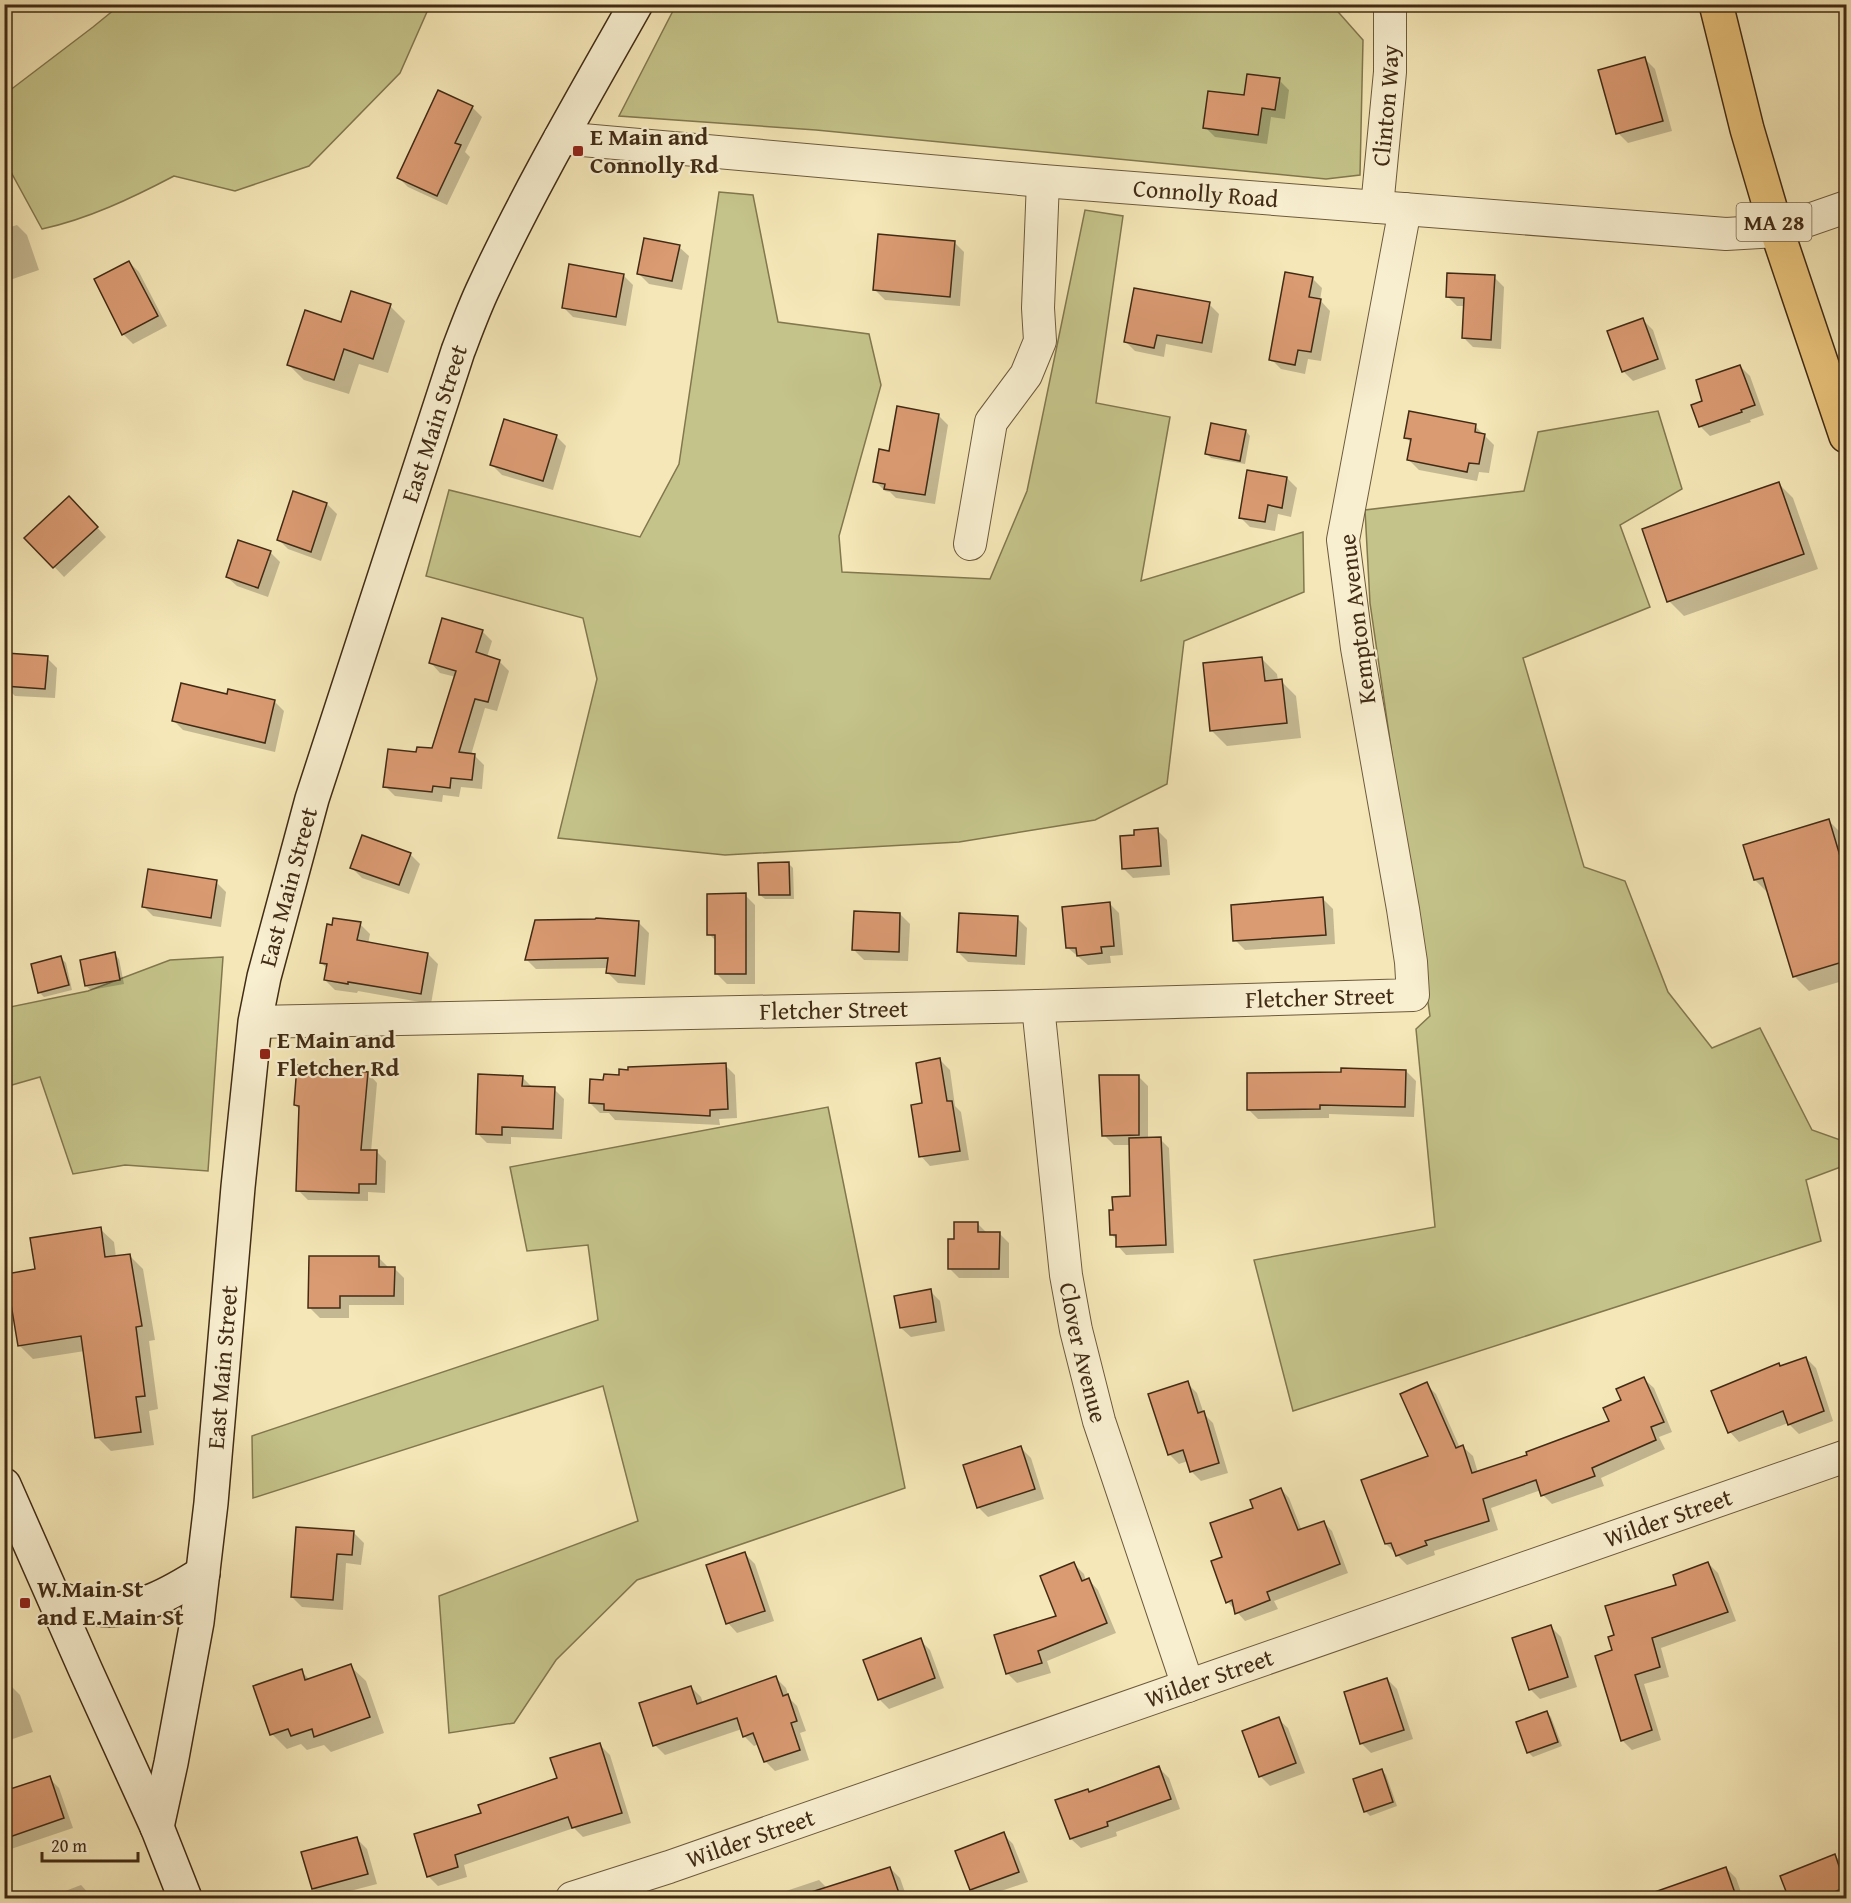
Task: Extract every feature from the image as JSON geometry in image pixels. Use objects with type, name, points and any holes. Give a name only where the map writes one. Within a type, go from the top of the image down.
[{"type":"main road","name":"East Main Street","points":[[157,1827],[189,1671],[203,1573],[238,1187],[255,1022],[264,976],[312,799],[458,351],[482,290],[511,231],[636,4]]},
{"type":"main road","name":"MA 28","points":[[1716,4],[1747,129],[1777,231],[1846,436]]},
{"type":"main road","points":[[4,1485],[157,1827],[185,1899]]},
{"type":"main road","points":[[54,1597],[80,1606],[102,1610],[124,1608],[148,1603],[203,1573]]},
{"type":"street","name":"Clinton Way","points":[[1390,4],[1391,208]]},
{"type":"street","name":"Connolly Road","points":[[561,138],[1043,181],[1726,234],[1777,231],[1846,207]]},
{"type":"street","points":[[970,544],[991,422],[1026,375],[1040,341],[1038,308],[1043,181]]},
{"type":"street","name":"Kempton Avenue","points":[[1391,208],[1343,540],[1357,648],[1403,909],[1411,962],[1413,995]]},
{"type":"street","name":"Fletcher Street","points":[[255,1022],[1038,1006],[1413,995]]},
{"type":"street","name":"Clover Avenue","points":[[1038,1006],[1066,1275],[1076,1330],[1099,1421],[1188,1686]]},
{"type":"street","name":"Wilder Street","points":[[572,1899],[1846,1456]]},
{"type":"shaded area","points":[[120,5],[430,5],[400,73],[309,166],[235,191],[174,176],[110,207],[76,220],[42,229],[5,161],[5,94]]},
{"type":"shaded area","points":[[676,5],[1332,5],[1363,40],[1360,175],[1326,179],[816,130],[619,116]]},
{"type":"shaded area","points":[[719,192],[753,195],[778,322],[869,334],[881,385],[839,536],[842,572],[990,579],[1027,491],[1085,210],[1123,216],[1096,403],[1170,417],[1141,581],[1303,532],[1304,592],[1184,641],[1167,784],[1095,820],[959,842],[725,855],[558,838],[597,679],[583,618],[426,576],[449,490],[640,537],[679,464]]},
{"type":"shaded area","points":[[1658,411],[1682,489],[1620,525],[1650,607],[1523,658],[1584,867],[1625,881],[1668,992],[1712,1048],[1760,1028],[1812,1130],[1846,1142],[1846,1165],[1806,1180],[1821,1241],[1293,1411],[1254,1260],[1435,1227],[1416,1029],[1430,1016],[1370,603],[1365,510],[1524,491],[1538,432]]},
{"type":"shaded area","points":[[223,957],[208,1171],[125,1165],[73,1174],[40,1077],[5,1087],[5,1008],[88,991],[170,960]]},
{"type":"shaded area","points":[[828,1107],[905,1488],[637,1580],[556,1660],[514,1723],[449,1733],[439,1596],[638,1521],[603,1386],[253,1498],[252,1436],[598,1320],[588,1245],[527,1251],[510,1167]]},
{"type":"building","points":[[1645,57],[1663,121],[1616,134],[1598,70]]},
{"type":"building","points":[[1247,74],[1280,78],[1275,110],[1262,108],[1258,135],[1203,128],[1208,91],[1244,95]]},
{"type":"building","points":[[438,90],[473,106],[455,143],[461,145],[437,196],[397,178]]},
{"type":"building","points":[[878,234],[955,241],[950,297],[873,290]]},
{"type":"building","points":[[644,238],[680,245],[672,281],[637,274]]},
{"type":"building","points":[[129,261],[158,316],[122,335],[94,279]]},
{"type":"building","points":[[569,264],[624,274],[616,317],[562,308]]},
{"type":"building","points":[[1285,272],[1313,277],[1309,297],[1321,299],[1311,352],[1298,350],[1295,365],[1269,360]]},
{"type":"building","points":[[1447,273],[1495,275],[1491,340],[1462,338],[1464,298],[1446,297]]},
{"type":"building","points":[[1134,288],[1210,302],[1202,343],[1157,335],[1154,348],[1124,342]]},
{"type":"building","points":[[351,291],[391,304],[373,359],[344,349],[334,380],[287,365],[305,310],[341,322]]},
{"type":"building","points":[[1643,318],[1658,359],[1622,372],[1607,331]]},
{"type":"building","points":[[1740,365],[1755,405],[1699,427],[1691,405],[1702,401],[1696,380]]},
{"type":"building","points":[[897,406],[939,414],[925,495],[884,489],[885,484],[873,482],[879,449],[889,451]]},
{"type":"building","points":[[1409,411],[1476,424],[1475,432],[1485,434],[1479,464],[1469,463],[1467,472],[1407,460],[1411,439],[1404,438]]},
{"type":"building","points":[[504,419],[557,435],[543,481],[490,465]]},
{"type":"building","points":[[1211,423],[1246,430],[1240,461],[1205,454]]},
{"type":"building","points":[[1247,470],[1287,477],[1282,508],[1268,505],[1265,522],[1239,518]]},
{"type":"building","points":[[1779,482],[1804,554],[1667,602],[1642,529]]},
{"type":"building","points":[[293,491],[327,503],[311,552],[277,540]]},
{"type":"building","points":[[69,496],[98,527],[53,568],[24,538]]},
{"type":"building","points":[[238,540],[271,551],[258,588],[226,577]]},
{"type":"building","points":[[442,618],[483,630],[476,652],[500,660],[488,702],[475,699],[459,752],[475,754],[472,780],[451,778],[450,788],[433,786],[432,792],[383,787],[388,749],[416,752],[417,747],[432,748],[456,671],[429,663]]},
{"type":"building","points":[[6,653],[48,656],[45,689],[4,686]]},
{"type":"building","points":[[1262,657],[1265,681],[1282,679],[1287,723],[1210,731],[1203,663]]},
{"type":"building","points":[[181,683],[227,694],[228,689],[275,700],[265,743],[172,721]]},
{"type":"building","points":[[1829,819],[1846,876],[1846,961],[1793,977],[1763,878],[1754,880],[1743,845]]},
{"type":"building","points":[[1158,828],[1161,866],[1122,869],[1120,836],[1134,835],[1134,830]]},
{"type":"building","points":[[362,835],[411,853],[399,885],[350,868]]},
{"type":"building","points":[[789,862],[790,895],[759,895],[758,863]]},
{"type":"building","points":[[148,869],[217,880],[211,918],[142,907]]},
{"type":"building","points":[[746,893],[746,974],[715,974],[715,935],[707,935],[707,894]]},
{"type":"building","points":[[1323,897],[1326,935],[1233,941],[1231,905]]},
{"type":"building","points":[[1110,902],[1114,946],[1101,947],[1102,953],[1077,956],[1076,948],[1066,948],[1062,907]]},
{"type":"building","points":[[854,911],[900,913],[899,952],[852,950]]},
{"type":"building","points":[[959,913],[1018,916],[1016,956],[957,952]]},
{"type":"building","points":[[333,918],[361,922],[357,940],[428,953],[421,994],[324,980],[327,964],[320,963],[327,924],[332,925]]},
{"type":"building","points":[[596,918],[639,921],[635,976],[606,973],[608,958],[525,960],[535,920]]},
{"type":"building","points":[[115,952],[120,980],[85,986],[80,960]]},
{"type":"building","points":[[61,956],[69,985],[38,993],[31,964]]},
{"type":"building","points":[[940,1058],[947,1101],[952,1101],[960,1151],[919,1157],[911,1105],[922,1103],[916,1063]]},
{"type":"building","points":[[726,1063],[728,1109],[710,1110],[710,1116],[604,1110],[604,1104],[589,1103],[590,1079],[603,1080],[604,1074],[619,1075],[619,1069]]},
{"type":"building","points":[[297,1065],[368,1072],[361,1150],[377,1150],[376,1184],[359,1184],[359,1193],[296,1191],[299,1106],[294,1105]]},
{"type":"building","points":[[1341,1068],[1406,1070],[1405,1107],[1320,1105],[1320,1109],[1247,1110],[1247,1073],[1341,1072]]},
{"type":"building","points":[[478,1074],[523,1076],[522,1086],[555,1087],[553,1129],[502,1127],[502,1135],[476,1134]]},
{"type":"building","points":[[1099,1075],[1139,1075],[1139,1135],[1102,1136]]},
{"type":"building","points":[[1161,1137],[1166,1245],[1116,1247],[1116,1235],[1110,1235],[1109,1210],[1113,1210],[1112,1197],[1130,1196],[1129,1138]]},
{"type":"building","points":[[954,1222],[978,1222],[978,1232],[1000,1232],[999,1269],[948,1269],[948,1239],[954,1239]]},
{"type":"building","points":[[101,1227],[105,1257],[130,1254],[142,1326],[136,1327],[145,1396],[136,1397],[141,1432],[95,1438],[81,1336],[18,1346],[6,1274],[35,1269],[30,1238]]},
{"type":"building","points":[[309,1256],[379,1256],[379,1267],[395,1267],[394,1296],[340,1296],[340,1308],[308,1308]]},
{"type":"building","points":[[931,1289],[936,1322],[900,1328],[894,1296]]},
{"type":"building","points":[[1806,1357],[1824,1411],[1788,1425],[1783,1411],[1728,1433],[1711,1391],[1779,1363],[1780,1366]]},
{"type":"building","points":[[1644,1377],[1664,1422],[1651,1427],[1656,1440],[1592,1468],[1595,1476],[1541,1496],[1536,1480],[1483,1499],[1489,1521],[1425,1541],[1427,1545],[1396,1556],[1391,1543],[1385,1544],[1361,1480],[1428,1456],[1400,1394],[1427,1382],[1456,1448],[1463,1445],[1472,1473],[1527,1455],[1526,1452],[1609,1421],[1603,1408],[1621,1400],[1616,1389]]},
{"type":"building","points":[[1188,1381],[1198,1413],[1204,1411],[1219,1463],[1190,1472],[1183,1450],[1168,1455],[1148,1394]]},
{"type":"building","points":[[1021,1446],[1035,1489],[977,1508],[963,1465]]},
{"type":"building","points":[[1281,1488],[1298,1530],[1324,1521],[1340,1564],[1267,1592],[1270,1600],[1235,1614],[1232,1600],[1226,1603],[1211,1561],[1222,1557],[1210,1523],[1253,1508],[1250,1500]]},
{"type":"building","points":[[296,1527],[354,1531],[352,1555],[337,1554],[333,1600],[291,1597]]},
{"type":"building","points":[[745,1552],[765,1611],[726,1624],[706,1565]]},
{"type":"building","points":[[1074,1562],[1082,1581],[1089,1578],[1107,1623],[1038,1651],[1042,1663],[1006,1674],[994,1635],[1056,1616],[1040,1576]]},
{"type":"building","points":[[1708,1562],[1728,1612],[1652,1638],[1660,1667],[1635,1675],[1652,1730],[1621,1741],[1595,1656],[1612,1650],[1608,1637],[1614,1635],[1605,1606],[1676,1585],[1673,1575]]},
{"type":"building","points":[[1551,1625],[1568,1677],[1529,1690],[1512,1638]]},
{"type":"building","points":[[921,1638],[935,1678],[878,1700],[863,1660]]},
{"type":"building","points":[[351,1664],[370,1717],[314,1737],[312,1729],[291,1736],[288,1729],[270,1735],[253,1686],[302,1669],[305,1680]]},
{"type":"building","points":[[776,1676],[783,1696],[788,1694],[797,1721],[791,1723],[800,1750],[764,1762],[753,1733],[743,1737],[737,1718],[653,1746],[639,1703],[691,1686],[697,1704]]},
{"type":"building","points":[[1387,1678],[1404,1730],[1360,1744],[1344,1692]]},
{"type":"building","points":[[1547,1711],[1558,1742],[1527,1753],[1516,1722]]},
{"type":"building","points":[[1279,1717],[1296,1763],[1259,1777],[1242,1731]]},
{"type":"building","points":[[600,1743],[622,1813],[572,1828],[568,1817],[455,1855],[458,1867],[427,1877],[414,1834],[481,1813],[478,1805],[557,1778],[550,1758]]},
{"type":"building","points":[[1159,1766],[1171,1799],[1107,1822],[1108,1826],[1070,1839],[1055,1800],[1088,1789],[1089,1792]]},
{"type":"building","points":[[1382,1769],[1393,1802],[1364,1812],[1353,1779]]},
{"type":"building","points":[[50,1776],[64,1818],[4,1839],[4,1791]]},
{"type":"building","points":[[1004,1832],[1019,1872],[970,1890],[955,1851]]},
{"type":"building","points":[[357,1837],[368,1874],[312,1889],[301,1852]]},
{"type":"building","points":[[1835,1854],[1846,1887],[1818,1899],[1789,1899],[1780,1876]]},
{"type":"building","points":[[890,1867],[901,1899],[809,1899],[808,1893]]},
{"type":"building","points":[[1726,1867],[1737,1899],[1647,1899],[1646,1895]]},
{"type":"place","name":"E Main and Connolly Rd","points":[[578,151]]},
{"type":"place","name":"E Main and Fletcher Rd","points":[[265,1054]]},
{"type":"place","name":"W.Main St and E.Main St","points":[[25,1603]]}]
